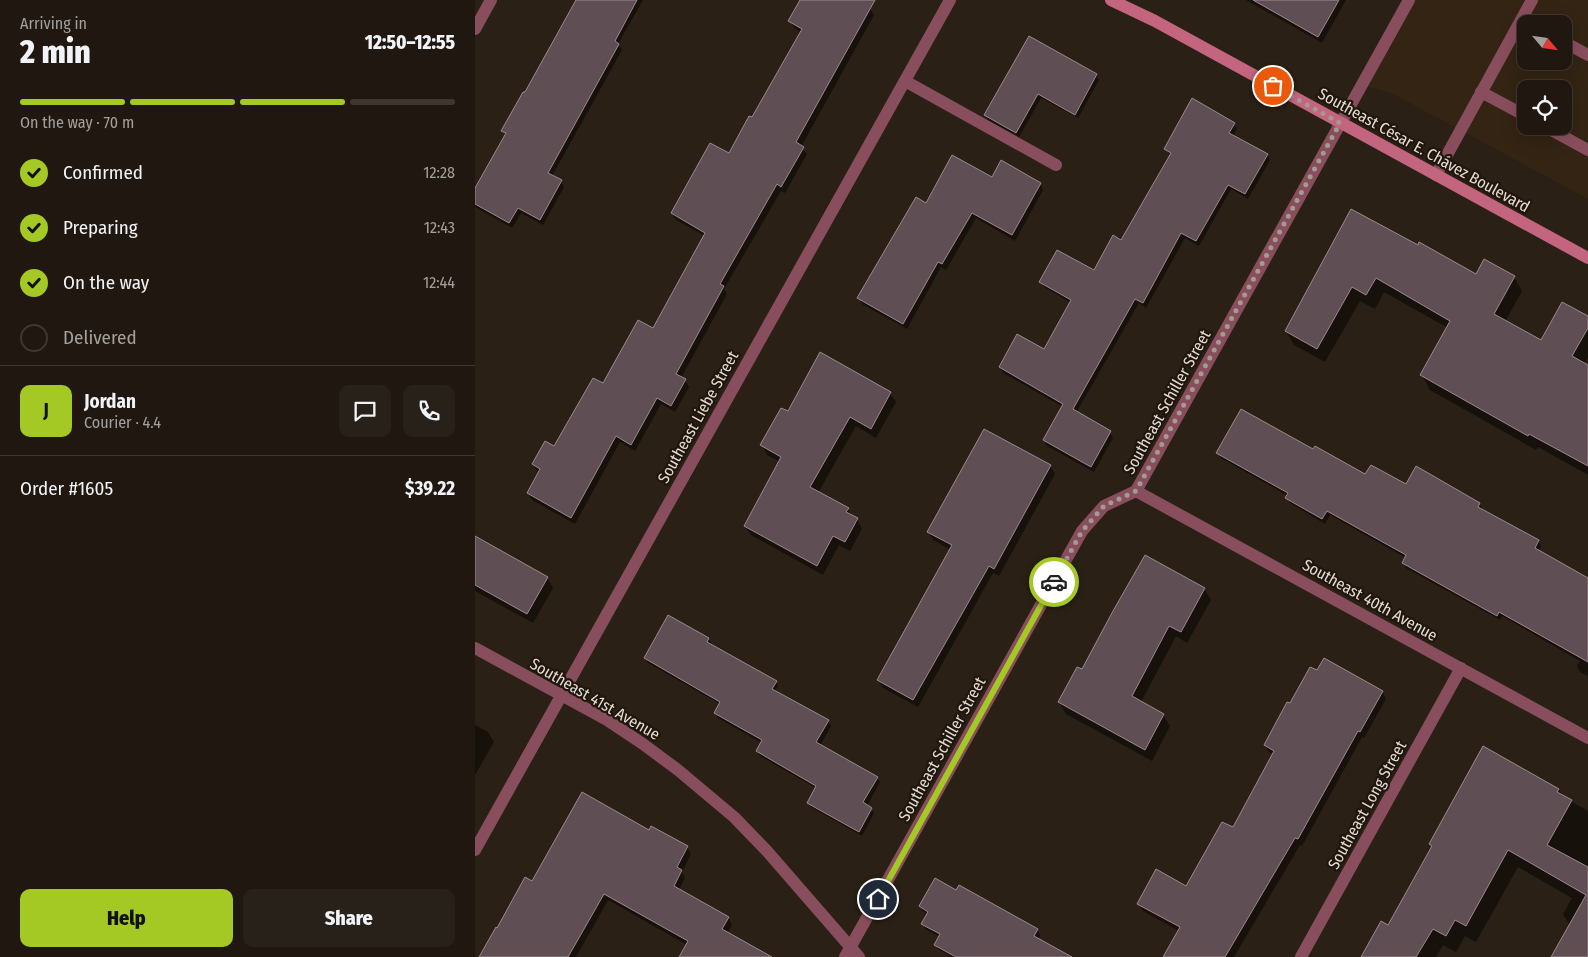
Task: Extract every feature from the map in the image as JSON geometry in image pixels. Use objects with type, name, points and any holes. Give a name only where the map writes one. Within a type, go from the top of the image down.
[{"type":"main road","name":"Southeast César E. Chávez Boulevard","points":[[1111,0],[1155,21],[1588,258]]},
{"type":"street","points":[[475,29],[491,0]]},
{"type":"street","name":"Southeast Liebe Street","points":[[475,850],[950,0]]},
{"type":"street","name":"Southeast Schiller Street","points":[[852,954],[1082,531],[1104,506],[1136,491],[1409,0]]},
{"type":"street","points":[[1527,15],[1532,0]]},
{"type":"street","points":[[1436,175],[1481,92],[1517,35]]},
{"type":"street","points":[[1573,47],[1588,55]]},
{"type":"street","points":[[905,81],[1056,165]]},
{"type":"street","points":[[1481,92],[1517,111]]},
{"type":"street","points":[[1560,135],[1588,150]]},
{"type":"street","name":"Southeast 40th Avenue","points":[[1136,491],[1588,738]]},
{"type":"street","name":"Southeast 41st Avenue","points":[[475,648],[607,720],[643,744],[707,794],[766,850],[852,954]]},
{"type":"street","name":"Southeast Long Street","points":[[1301,957],[1461,668]]},
{"type":"shaded area","points":[[1414,0],[1588,0],[1588,199],[1393,94],[1366,86]]},
{"type":"building","points":[[576,0],[637,0],[615,41],[619,44],[548,173],[562,180],[540,220],[518,208],[509,223],[475,204],[475,188],[506,133],[501,131]]},
{"type":"building","points":[[800,0],[875,0],[796,142],[804,147],[781,187],[777,184],[720,284],[724,286],[676,374],[686,379],[671,406],[657,398],[631,445],[616,436],[571,518],[527,493],[540,469],[532,464],[545,441],[554,446],[593,378],[603,383],[638,320],[653,328],[705,233],[671,213],[710,143],[729,153],[749,116],[752,117],[802,29],[788,21]]},
{"type":"building","points":[[1253,0],[1339,0],[1318,37]]},
{"type":"building","points":[[1029,36],[1097,74],[1075,115],[1038,94],[1016,133],[984,115]]},
{"type":"building","points":[[1192,98],[1235,123],[1229,133],[1268,154],[1245,194],[1228,185],[1196,241],[1181,233],[1143,303],[1135,299],[1073,409],[1111,431],[1091,467],[1043,440],[1063,404],[999,367],[1017,334],[1044,349],[1071,300],[1039,282],[1057,250],[1094,270],[1113,235],[1121,240],[1171,153],[1164,149]]},
{"type":"building","points":[[952,155],[992,177],[1001,160],[1041,183],[1012,235],[972,213],[942,264],[938,262],[903,324],[857,298],[916,197],[926,203]]},
{"type":"building","points":[[1351,209],[1418,245],[1419,242],[1476,274],[1484,259],[1515,276],[1494,314],[1541,340],[1562,302],[1588,316],[1588,328],[1572,356],[1588,365],[1588,466],[1529,434],[1528,436],[1420,375],[1450,321],[1376,278],[1366,295],[1352,287],[1317,349],[1285,331]]},
{"type":"building","points":[[820,352],[891,392],[871,429],[850,417],[810,487],[849,508],[846,512],[858,518],[845,542],[833,536],[817,566],[744,526],[781,457],[760,445],[781,408],[788,411]]},
{"type":"building","points":[[1241,409],[1313,449],[1315,446],[1365,474],[1371,465],[1406,484],[1416,466],[1480,503],[1478,507],[1539,540],[1535,548],[1588,578],[1588,662],[1499,612],[1497,616],[1402,563],[1406,555],[1327,511],[1322,519],[1285,498],[1288,493],[1216,453]]},
{"type":"building","points":[[984,429],[1051,465],[994,569],[989,566],[913,700],[877,680],[952,545],[927,532]]},
{"type":"building","points":[[475,536],[548,577],[527,614],[475,585]]},
{"type":"building","points":[[1145,555],[1205,588],[1181,632],[1169,626],[1132,696],[1164,714],[1145,750],[1058,702],[1077,667],[1082,669]]},
{"type":"building","points":[[668,615],[709,638],[707,642],[777,681],[772,689],[829,720],[816,742],[878,777],[863,802],[872,808],[859,832],[807,803],[816,786],[756,751],[762,740],[714,713],[720,702],[644,658]]},
{"type":"building","points":[[1324,658],[1383,691],[1360,732],[1358,731],[1298,839],[1295,838],[1225,957],[1163,957],[1180,927],[1137,904],[1156,869],[1186,886],[1222,822],[1233,827],[1274,751],[1264,745],[1287,702],[1290,703],[1310,667],[1317,670]]},
{"type":"building","points":[[1483,746],[1559,789],[1557,792],[1572,800],[1547,845],[1588,867],[1588,957],[1551,957],[1586,895],[1508,850],[1466,926],[1455,920],[1446,936],[1433,929],[1416,957],[1361,957],[1381,921],[1388,925],[1432,846],[1429,844]]},
{"type":"building","points":[[582,792],[649,830],[651,826],[688,846],[677,867],[682,870],[674,886],[729,917],[722,929],[772,957],[679,957],[688,941],[604,894],[568,957],[479,957],[525,877],[532,881]]},
{"type":"building","points":[[935,878],[956,890],[959,885],[1038,929],[1034,936],[1072,957],[956,957],[934,945],[940,934],[921,924],[928,912],[919,906]]},
{"type":"way so far","points":[[1054,582],[1082,531],[1104,506],[1136,491],[1340,123],[1273,86]]},
{"type":"route","points":[[878,899],[1054,582]]}]
